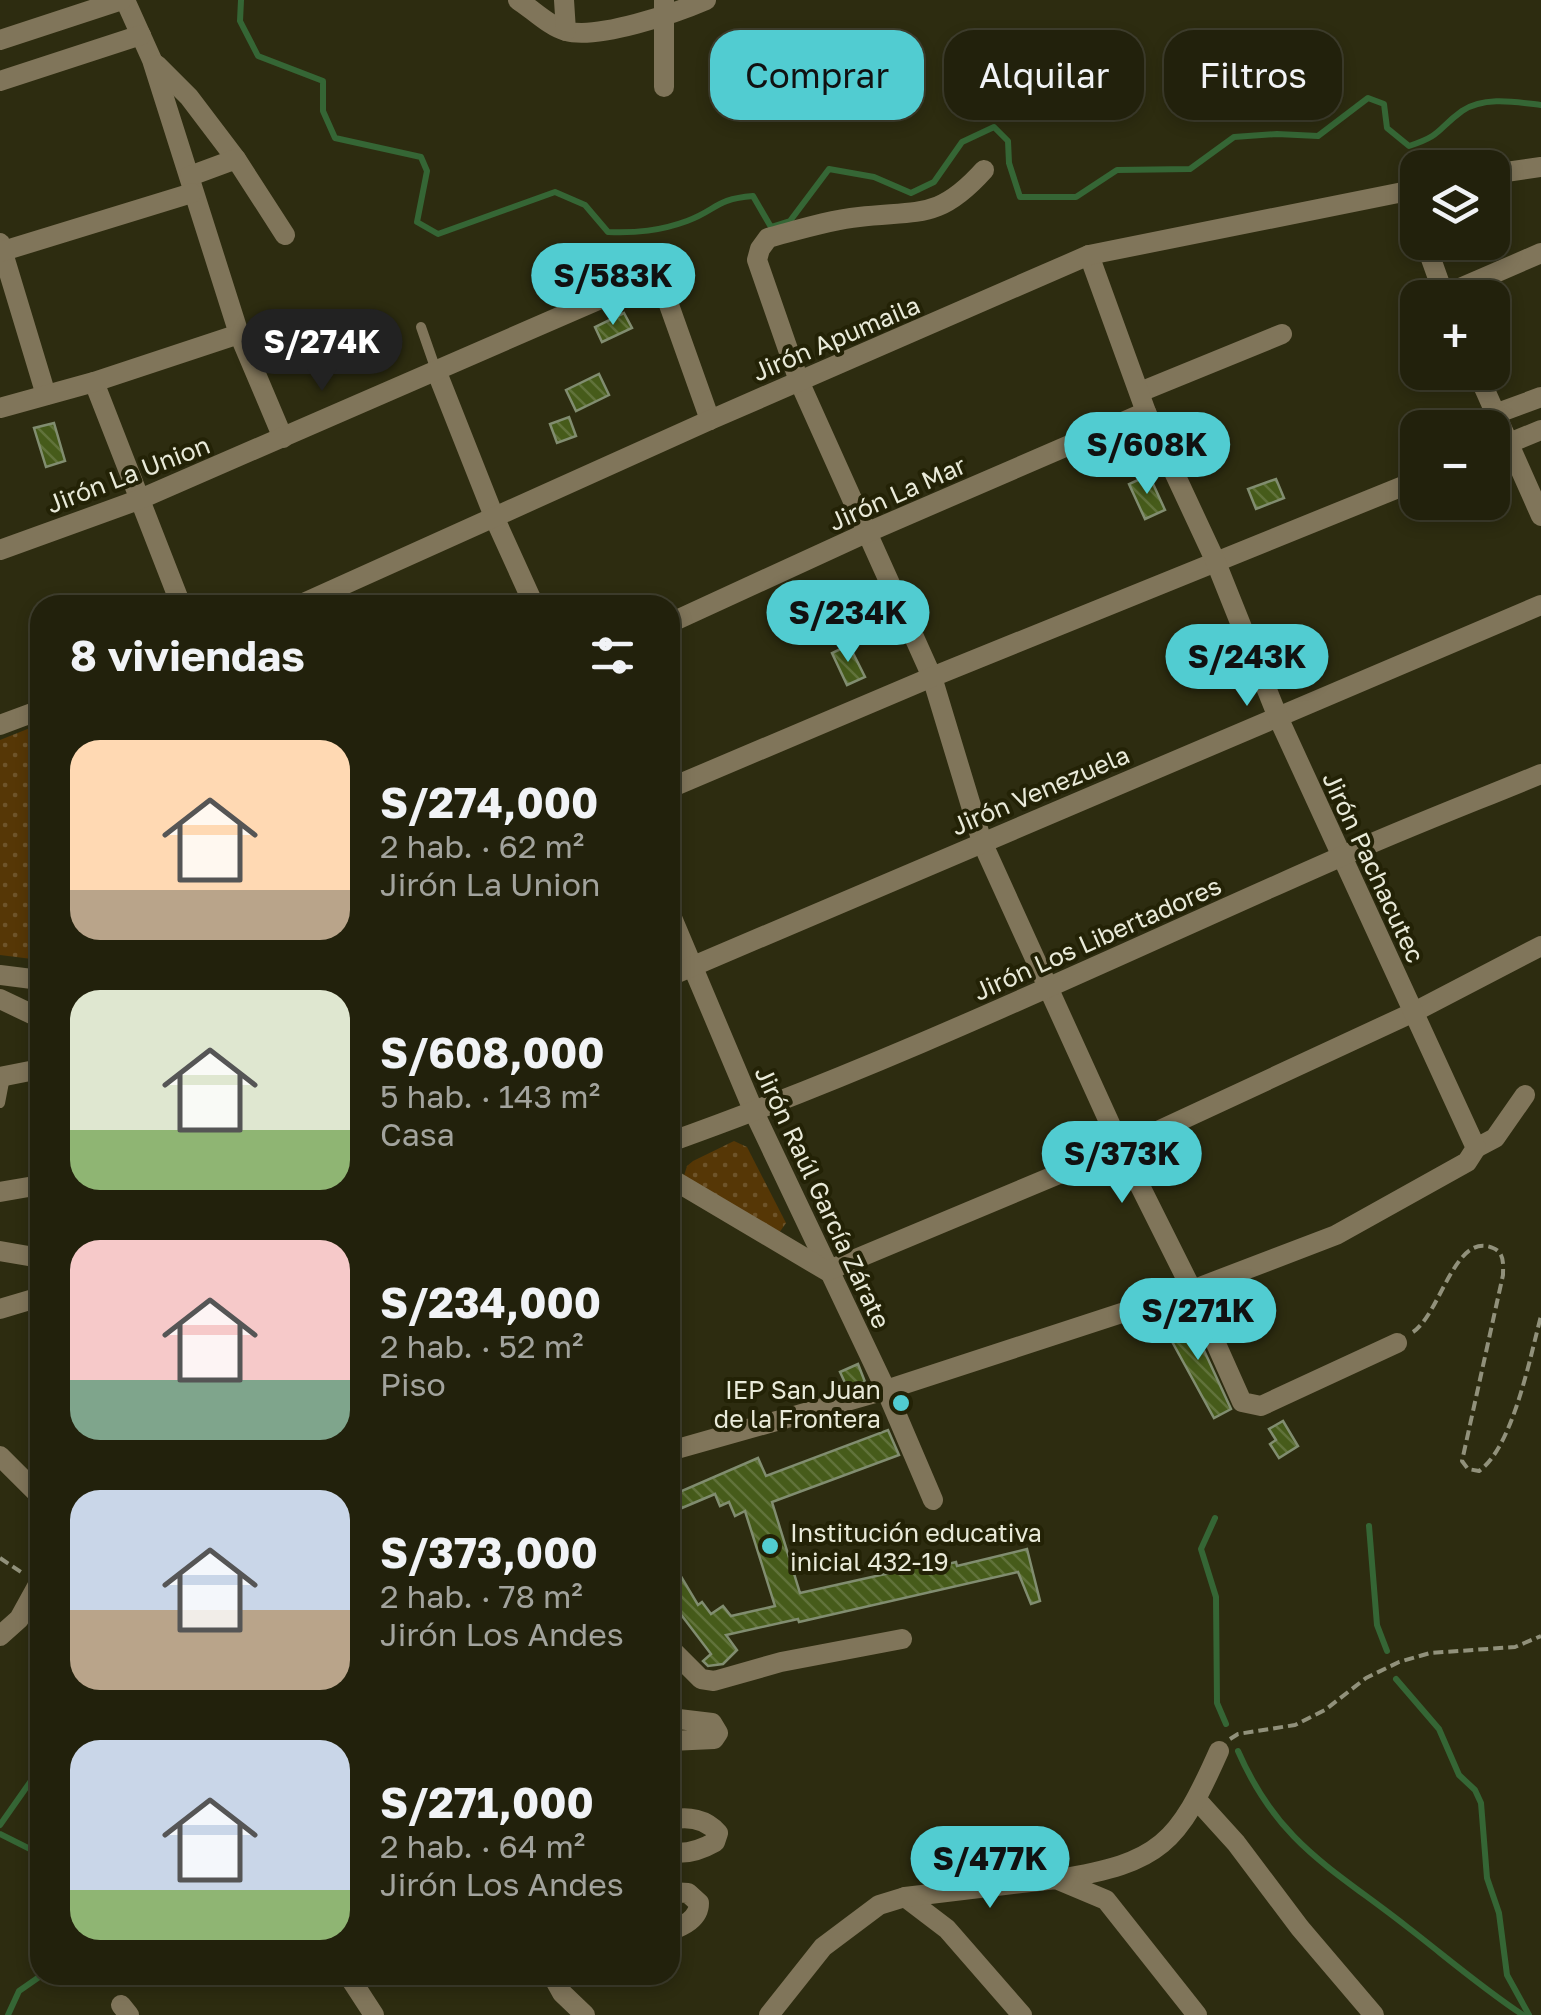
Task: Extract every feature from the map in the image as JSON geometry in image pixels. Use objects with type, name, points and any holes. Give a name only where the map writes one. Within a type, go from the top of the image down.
[{"type":"street","points":[[0,40],[124,0],[152,60],[240,334],[283,438]]},
{"type":"street","points":[[518,0],[566,31],[601,30],[706,0]]},
{"type":"street","points":[[564,0],[566,31]]},
{"type":"street","points":[[664,9],[664,87]]},
{"type":"street","points":[[0,81],[141,35]]},
{"type":"street","points":[[152,60],[189,97],[236,159],[285,235]]},
{"type":"street","points":[[46,395],[1,249],[191,184],[236,159]]},
{"type":"street","points":[[1510,171],[1541,166]]},
{"type":"street","points":[[984,170],[954,200],[934,210],[857,217],[768,238],[757,260],[799,381],[932,677],[982,842],[1242,1402],[1261,1406],[1397,1343]]},
{"type":"street","name":"Jirón Apumaila","points":[[322,595],[1090,255],[1400,192]]},
{"type":"street","points":[[1481,280],[1541,253]]},
{"type":"street","name":"Jirón Pachacutec","points":[[1090,255],[1143,402],[1215,560],[1277,715],[1414,1012],[1472,1155]]},
{"type":"street","name":"Jirón La Union","points":[[0,550],[138,500],[658,274],[710,420]]},
{"type":"street","points":[[0,408],[240,334]]},
{"type":"street","name":"Jirón La Mar","points":[[680,618],[1282,334]]},
{"type":"street","points":[[436,370],[529,595]]},
{"type":"street","points":[[94,382],[176,595]]},
{"type":"street","points":[[1506,410],[1541,397]]},
{"type":"street","points":[[1510,443],[1541,430]]},
{"type":"street","points":[[1510,464],[1541,516]]},
{"type":"street","points":[[680,784],[1215,560],[1400,487]]},
{"type":"street","name":"Jirón Venezuela","points":[[680,971],[1541,605]]},
{"type":"street","points":[[0,725],[30,714]]},
{"type":"street","name":"Jirón Los Libertadores","points":[[680,1138],[754,1112],[1049,988],[1341,856],[1541,774]]},
{"type":"street","name":"Jirón Raúl García Zárate","points":[[680,937],[754,1112],[934,1500]]},
{"type":"street","points":[[680,1184],[827,1271],[1121,1148],[1414,1012],[1541,946]]},
{"type":"street","points":[[0,976],[30,979]]},
{"type":"street","points":[[0,998],[30,1013]]},
{"type":"street","points":[[2,1077],[30,1071]]},
{"type":"street","points":[[680,1448],[886,1390],[1192,1290],[1336,1235],[1496,1138],[1526,1095]]},
{"type":"street","points":[[0,1192],[30,1187]]},
{"type":"street","points":[[0,1251],[30,1256]]},
{"type":"street","points":[[0,1308],[30,1300]]},
{"type":"street","points":[[0,1456],[30,1486]]},
{"type":"street","points":[[0,1636],[19,1619],[30,1600]]},
{"type":"street","points":[[680,1658],[702,1679],[714,1681],[781,1662],[902,1638]]},
{"type":"street","points":[[680,1719],[712,1722],[718,1733],[714,1738],[680,1740]]},
{"type":"street","points":[[769,2015],[823,1947],[866,1913],[905,1897],[1056,1879],[1148,1854],[1181,1828],[1219,1751]]},
{"type":"street","points":[[1197,1800],[1374,2015]]},
{"type":"street","points":[[680,1820],[709,1824],[718,1834],[716,1842],[708,1847],[680,1854]]},
{"type":"street","points":[[1056,1879],[1106,1900],[1198,2015]]},
{"type":"street","points":[[680,1893],[699,1902],[699,1909],[680,1927]]},
{"type":"street","points":[[905,1897],[947,1929],[1022,2015]]},
{"type":"street","points":[[354,1985],[374,2015]]},
{"type":"street","points":[[558,1985],[585,2015]]},
{"type":"lane","points":[[420,327],[436,370]]},
{"type":"lane","points":[[0,1103],[2,1077]]},
{"type":"path","points":[[1397,1343],[1425,1324],[1456,1263],[1468,1249],[1483,1245],[1497,1249],[1502,1255],[1503,1275],[1462,1461],[1468,1469],[1479,1471],[1489,1464],[1510,1422],[1541,1316]]},
{"type":"path","points":[[0,1558],[30,1576]]},
{"type":"path","points":[[1219,1751],[1238,1734],[1295,1725],[1325,1710],[1366,1678],[1399,1662],[1430,1652],[1514,1647],[1541,1636]]},
{"type":"shaded area","points":[[30,728],[30,959],[0,955],[0,740]]},
{"type":"shaded area","points":[[734,1141],[747,1147],[786,1223],[779,1233],[682,1182],[693,1161]]},
{"type":"building","points":[[624,313],[632,328],[602,342],[595,327]]},
{"type":"building","points":[[599,374],[609,395],[576,411],[566,390]]},
{"type":"building","points":[[569,417],[576,436],[557,443],[550,424]]},
{"type":"building","points":[[54,423],[65,461],[46,467],[34,428]]},
{"type":"building","points":[[1149,475],[1165,510],[1145,519],[1129,484]]},
{"type":"building","points":[[1276,479],[1284,498],[1256,509],[1248,489]]},
{"type":"building","points":[[849,645],[865,677],[847,685],[832,653]]},
{"type":"building","points":[[1184,1307],[1231,1409],[1214,1418],[1169,1336],[1180,1330],[1169,1312]]},
{"type":"building","points":[[858,1364],[865,1382],[847,1387],[840,1372]]},
{"type":"building","points":[[1283,1421],[1298,1446],[1279,1458],[1270,1444],[1276,1440],[1269,1429]]},
{"type":"building","points":[[888,1430],[899,1455],[772,1502],[800,1593],[930,1564],[931,1568],[956,1562],[957,1566],[1027,1549],[1040,1601],[1031,1604],[1018,1572],[726,1635],[737,1650],[723,1664],[708,1666],[703,1661],[711,1654],[680,1613],[680,1575],[698,1605],[702,1602],[711,1614],[723,1606],[731,1616],[775,1606],[745,1511],[735,1516],[729,1502],[720,1506],[715,1494],[680,1509],[680,1492],[758,1458],[766,1476]]},
{"type":"waterway","points":[[241,0],[240,21],[258,56],[323,81],[323,111],[335,138],[421,157],[427,171],[417,222],[438,234],[555,192],[585,205],[608,232],[667,227],[697,217],[723,202],[753,196],[771,227],[790,221],[829,169],[874,177],[911,193],[934,182],[962,142],[994,127],[1008,141],[1009,163],[1020,197],[1076,197],[1117,170],[1190,169],[1234,137],[1318,136],[1368,98],[1384,104],[1387,128],[1409,146],[1434,135],[1462,111],[1480,103],[1541,105]]},
{"type":"waterway","points":[[1215,1518],[1201,1549],[1216,1597],[1217,1703],[1226,1724]]},
{"type":"waterway","points":[[1369,1526],[1377,1625],[1387,1651]]},
{"type":"waterway","points":[[1396,1679],[1439,1729],[1459,1775],[1475,1790],[1481,1803],[1487,1878],[1499,1913],[1507,1975],[1529,2015]]},
{"type":"waterway","points":[[1238,1751],[1271,1809],[1309,1851],[1523,2015]]},
{"type":"waterway","points":[[0,1825],[30,1782]]},
{"type":"waterway","points":[[0,1834],[30,1849]]},
{"type":"waterway","points":[[8,2015],[19,1991],[30,1983]]},
{"type":"place","name":"IEP San Juan de la Frontera","points":[[901,1403]]},
{"type":"place","name":"Institución educativa inicial 432-19","points":[[770,1546]]}]
